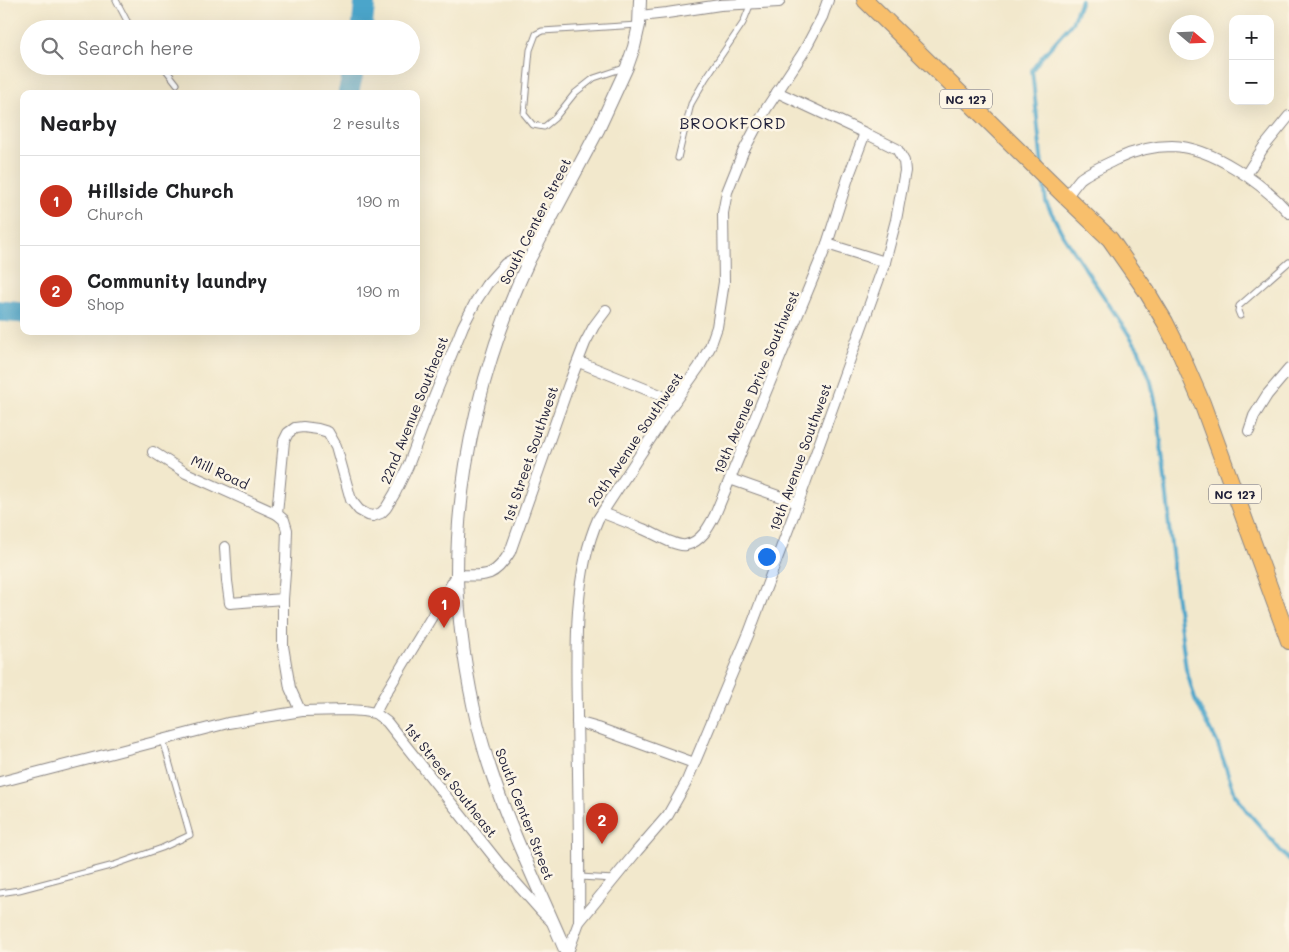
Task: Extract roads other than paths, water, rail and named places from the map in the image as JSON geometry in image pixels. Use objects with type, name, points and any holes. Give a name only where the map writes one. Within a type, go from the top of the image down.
[{"type":"main road","name":"NC 127","points":[[865,0],[1110,239],[1165,322],[1178,348],[1202,403],[1288,634]]},
{"type":"street","name":"South Center Street","points":[[567,952],[501,802],[474,711],[458,601],[458,532],[465,472],[476,414],[495,345],[529,260],[598,130],[627,67],[634,47],[639,20],[640,0]]},
{"type":"street","name":"20th Avenue Southwest","points":[[579,922],[580,877],[576,655],[579,603],[588,545],[598,519],[699,367],[710,346],[717,327],[724,282],[723,213],[726,192],[742,152],[766,109],[802,53],[822,17],[828,0]]},
{"type":"street","points":[[639,20],[667,13],[720,5],[779,2]]},
{"type":"street","name":"19th Avenue Southwest","points":[[567,952],[579,922],[668,815],[686,783],[749,633],[798,503],[885,262],[896,220],[905,171],[904,161],[897,149],[777,92]]},
{"type":"street","points":[[1246,175],[1263,148],[1289,116]]},
{"type":"street","name":"19th Avenue Drive Southwest","points":[[603,513],[678,544],[687,545],[698,539],[707,530],[716,515],[827,244],[848,178],[865,133]]},
{"type":"street","points":[[1066,198],[1081,179],[1106,164],[1127,154],[1156,147],[1173,146],[1189,148],[1225,162],[1267,190],[1289,213]]},
{"type":"street","points":[[827,244],[885,262]]},
{"type":"street","name":"22nd Avenue Southeast","points":[[277,514],[284,440],[294,428],[303,427],[328,432],[336,446],[351,500],[359,510],[373,516],[381,513],[386,508],[396,494],[463,326],[476,301],[487,284],[505,264],[510,261],[529,260]]},
{"type":"street","name":"1st Street Southwest","points":[[457,575],[483,576],[497,570],[510,552],[558,412],[585,343],[594,326],[606,310]]},
{"type":"street","points":[[579,362],[675,401]]},
{"type":"street","points":[[1249,431],[1258,409],[1267,395],[1289,369]]},
{"type":"street","name":"Mill Road","points":[[153,452],[186,473],[277,514]]},
{"type":"street","points":[[730,479],[798,503]]},
{"type":"street","points":[[277,514],[284,520],[287,530],[283,599],[285,663],[290,688],[298,708],[302,712]]},
{"type":"street","points":[[225,547],[230,603],[283,599]]},
{"type":"street","points":[[0,782],[228,723],[302,712],[348,710],[375,714],[457,575]]},
{"type":"street","name":"1st Street Southeast","points":[[375,714],[387,722],[502,868],[552,921]]},
{"type":"street","points":[[577,722],[694,763]]},
{"type":"lane","points":[[116,0],[126,20]]},
{"type":"lane","points":[[678,158],[691,104],[742,24],[751,3]]},
{"type":"lane","points":[[627,67],[594,78],[575,93],[555,118],[544,127],[533,125],[524,114],[530,50],[536,34],[542,31],[639,20]]},
{"type":"lane","points":[[170,75],[178,84]]},
{"type":"lane","points":[[1240,316],[1239,306],[1289,262]]},
{"type":"lane","points":[[0,893],[19,890],[114,865],[162,848],[190,834],[162,740]]},
{"type":"lane","points":[[580,877],[614,879]]},
{"type":"waterway","points":[[363,20],[365,0]]},
{"type":"waterway","points":[[1042,166],[1032,70],[1072,23],[1081,0]]},
{"type":"waterway","points":[[349,90],[353,75]]},
{"type":"waterway","points":[[1044,183],[1046,202],[1063,235],[1139,350],[1151,382],[1157,410],[1169,514],[1173,570],[1186,669],[1195,699],[1217,742],[1235,794],[1289,861]]},
{"type":"waterway","points":[[0,311],[20,313]]},
{"type":"place","name":"Hillside Church","points":[[444,628]]},
{"type":"place","name":"Community laundry","points":[[602,844]]},
{"type":"district","name":"BROOKFORD","points":[[733,122]]}]
